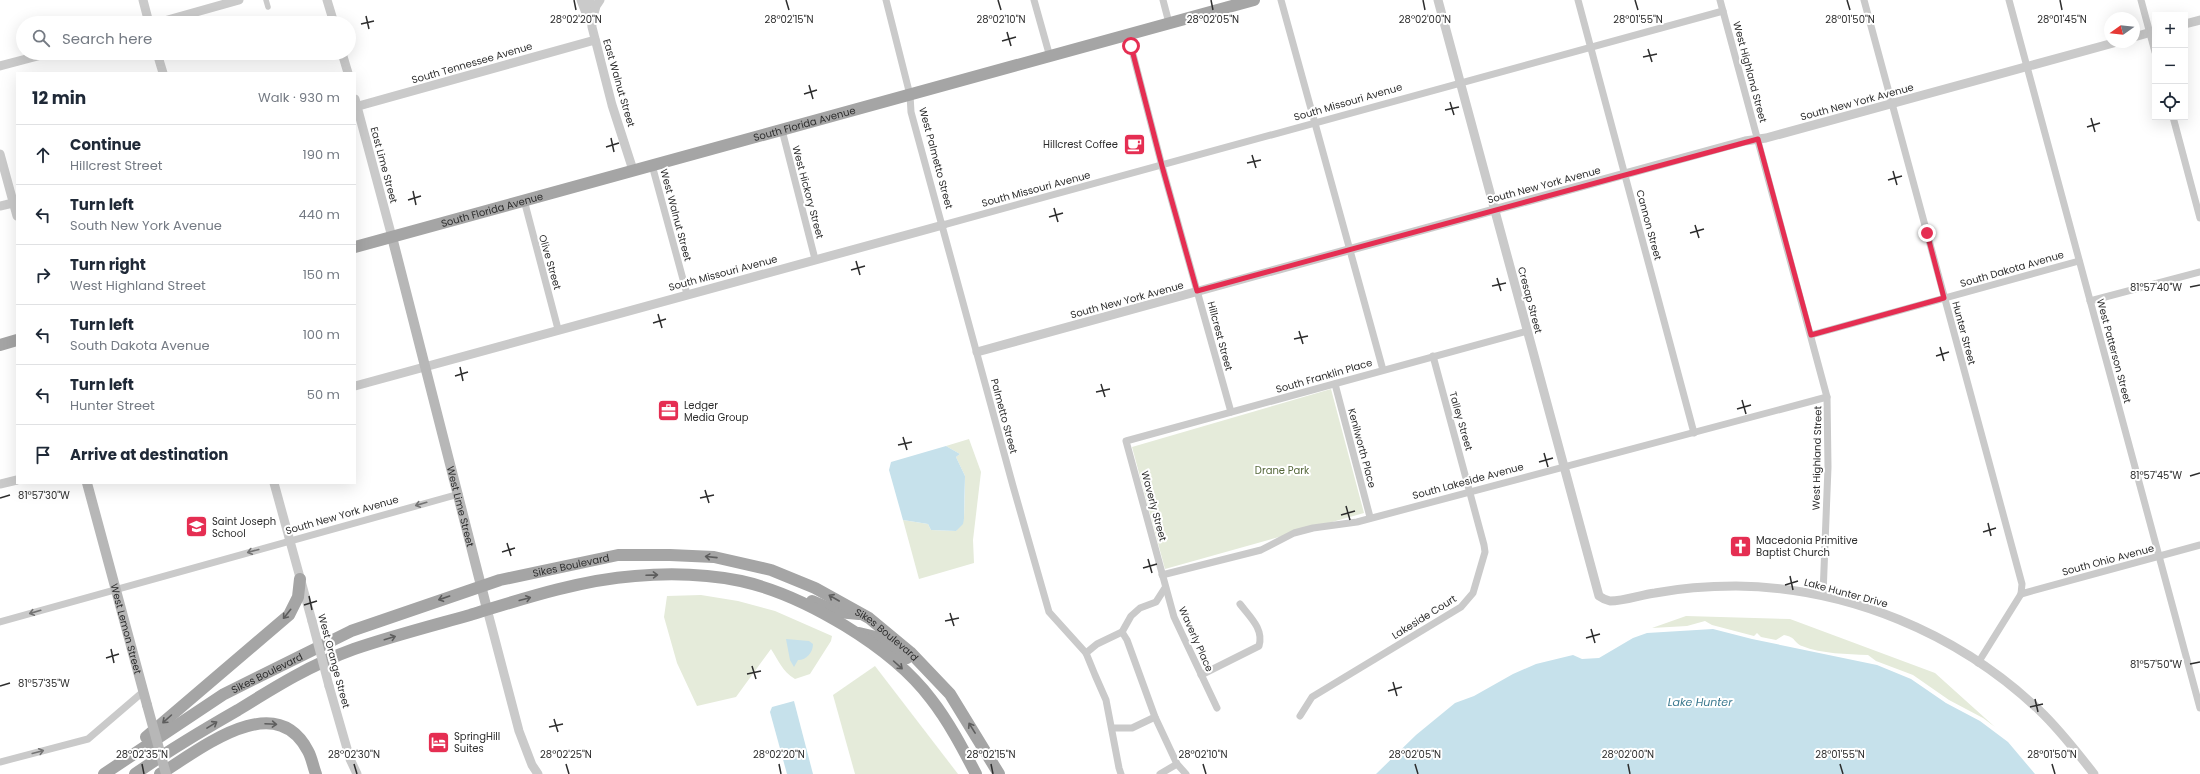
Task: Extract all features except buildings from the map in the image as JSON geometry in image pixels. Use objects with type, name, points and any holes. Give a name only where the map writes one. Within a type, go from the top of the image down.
[{"type":"main road","name":"South Florida Avenue","points":[[356,246],[1254,0]]},
{"type":"main road","name":"West Lime Street","points":[[392,237],[459,494],[487,609]]},
{"type":"main road","points":[[0,345],[16,340]]},
{"type":"main road","name":"West Lemon Street","points":[[87,484],[166,774]]},
{"type":"main road","name":"Sikes Boulevard","points":[[105,773],[224,694],[351,631],[481,585],[618,555],[670,555],[714,557],[771,570],[815,588],[862,614],[910,652],[950,694],[999,774]]},
{"type":"main road","name":"Sikes Boulevard","points":[[135,774],[300,672],[353,650],[487,609],[585,584],[633,576],[683,574],[739,581],[759,586],[800,602],[853,632],[898,664],[931,698],[958,741],[976,774]]},
{"type":"main road","points":[[105,773],[196,693],[289,615],[298,597],[300,579]]},
{"type":"main road","points":[[759,586],[767,583],[838,612],[862,614]]},
{"type":"main road","points":[[853,632],[876,636],[900,654],[926,669]]},
{"type":"main road","points":[[160,774],[233,730],[256,723],[279,724],[296,735],[308,750],[316,774]]},
{"type":"street","points":[[142,0],[147,16]]},
{"type":"street","points":[[182,16],[239,0]]},
{"type":"street","points":[[266,0],[268,7]]},
{"type":"street","points":[[327,0],[332,16]]},
{"type":"street","points":[[581,0],[592,26]]},
{"type":"street","name":"East Walnut Street","points":[[590,0],[592,26],[595,40],[612,105],[633,170]]},
{"type":"street","points":[[592,26],[596,6],[600,0]]},
{"type":"street","name":"West Palmetto Street","points":[[886,0],[910,95],[912,112],[943,225]]},
{"type":"street","points":[[1034,0],[1050,57]]},
{"type":"street","points":[[1162,0],[1169,23]]},
{"type":"street","points":[[1281,0],[1383,370]]},
{"type":"street","name":"Cresap Street","points":[[1438,0],[1459,83],[1598,592],[1603,599],[1609,601]]},
{"type":"street","name":"Cannon Street","points":[[1578,0],[1694,433]]},
{"type":"street","name":"West Highland Street","points":[[1720,0],[1827,397],[1828,467],[1823,595]]},
{"type":"street","name":"Hunter Street","points":[[1864,0],[2022,584],[2021,594]]},
{"type":"street","name":"West Patterson Street","points":[[2009,0],[2200,708]]},
{"type":"street","points":[[2140,35],[2152,32],[2141,0]]},
{"type":"street","name":"South Missouri Avenue","points":[[356,386],[558,329],[1162,166],[1722,11]]},
{"type":"street","points":[[2188,23],[2200,20]]},
{"type":"street","name":"Hillcrest Street","points":[[1128,34],[1162,166],[1231,412]]},
{"type":"street","name":"South Tennessee Avenue","points":[[356,104],[595,40]]},
{"type":"street","name":"South New York Avenue","points":[[977,352],[1625,174],[1892,104],[2104,46]]},
{"type":"street","points":[[0,66],[23,60]]},
{"type":"street","points":[[159,60],[163,72]]},
{"type":"street","points":[[344,60],[348,72]]},
{"type":"street","name":"East Lime Street","points":[[356,104],[392,237]]},
{"type":"street","points":[[2174,120],[2200,218]]},
{"type":"street","name":"West Hickory Street","points":[[782,130],[815,260]]},
{"type":"street","points":[[0,154],[15,202],[0,206]]},
{"type":"street","name":"West Walnut Street","points":[[652,165],[687,294]]},
{"type":"street","name":"Olive Street","points":[[524,200],[558,329]]},
{"type":"street","name":"Palmetto Street","points":[[943,225],[1049,612],[1086,653]]},
{"type":"street","name":"South Dakota Avenue","points":[[1811,335],[2079,261]]},
{"type":"street","points":[[2090,302],[2200,272]]},
{"type":"street","name":"South Franklin Place","points":[[1126,442],[1527,330]]},
{"type":"street","name":"Talley Street","points":[[1433,356],[1470,491]]},
{"type":"street","name":"Kenilworth Place","points":[[1335,384],[1370,517]]},
{"type":"street","name":"South Lakeside Avenue","points":[[1162,575],[1261,550],[1294,533],[1313,528],[1357,522],[1370,517],[1827,397]]},
{"type":"street","name":"Waverly Street","points":[[1126,442],[1162,575]]},
{"type":"street","points":[[0,484],[16,480]]},
{"type":"street","name":"West Orange Street","points":[[274,484],[329,686],[357,774]]},
{"type":"street","name":"Lakeside Court","points":[[1300,716],[1312,698],[1461,607],[1469,600],[1473,593],[1485,552],[1470,491]]},
{"type":"street","name":"South New York Avenue","points":[[0,622],[459,494]]},
{"type":"street","name":"South Ohio Avenue","points":[[2021,594],[2200,545]]},
{"type":"street","name":"Waverly Place","points":[[1162,575],[1179,631],[1217,708]]},
{"type":"street","name":"Lake Hunter Drive","points":[[1609,601],[1704,586],[1762,587],[1823,595],[1884,613],[1925,632],[1978,663],[2020,693],[2039,710],[2069,742],[2094,774]]},
{"type":"street","points":[[1121,774],[1106,700],[1086,653],[1097,644],[1122,632],[1131,616],[1140,608],[1156,602],[1165,588]]},
{"type":"street","points":[[1978,663],[2021,594]]},
{"type":"street","points":[[1201,675],[1259,646],[1262,638],[1258,627],[1240,604]]},
{"type":"street","name":"West Lime Street","points":[[487,609],[519,731],[532,765],[538,774]]},
{"type":"street","points":[[1122,632],[1127,640],[1155,717],[1177,764],[1186,774]]},
{"type":"street","points":[[0,762],[88,739],[144,692]]},
{"type":"street","points":[[1112,728],[1132,728],[1155,717]]},
{"type":"street","points":[[1160,774],[1177,764]]},
{"type":"green space","name":"Drane Park","points":[[1331,389],[1364,513],[1165,569],[1132,447]]},
{"type":"green space","points":[[969,439],[981,472],[973,540],[974,563],[919,579],[903,520],[928,524],[931,530],[956,531],[964,519],[965,476],[956,457],[960,454],[946,446]]},
{"type":"green space","points":[[701,595],[738,601],[775,611],[832,636],[831,641],[810,674],[795,679],[784,669],[771,649],[736,697],[697,706],[677,663],[664,617],[667,596]]},
{"type":"green space","points":[[1686,616],[1790,619],[1935,673],[1995,727],[1983,718],[1949,700],[1913,675],[1876,661],[1868,655],[1818,651],[1799,645],[1788,636],[1784,635],[1776,640],[1761,637],[1757,633],[1754,636],[1712,625],[1705,621],[1687,626],[1652,628]]},
{"type":"green space","points":[[875,666],[958,774],[855,774],[833,695]]},
{"type":"water","points":[[946,446],[960,454],[956,457],[965,476],[963,524],[956,531],[931,530],[928,524],[903,520],[889,470],[891,462]]},
{"type":"water","name":"Lake Hunter","points":[[1713,629],[1752,639],[1877,665],[1911,679],[1946,703],[1980,721],[2008,742],[2035,774],[1376,774],[1416,735],[1455,703],[1474,696],[1513,674],[1536,664],[1573,655],[1582,659],[1599,658],[1633,638],[1647,633]]},
{"type":"water","points":[[786,639],[809,641],[813,644],[809,655],[804,659],[798,660],[794,667],[790,660]]},
{"type":"water","points":[[794,701],[813,774],[787,774],[770,712],[772,707]]},
{"type":"place","name":"Hillcrest Coffee","points":[[1134,144]]},
{"type":"place","name":"Ledger Media Group","points":[[668,411]]},
{"type":"place","name":"Saint Joseph School","points":[[196,527]]},
{"type":"place","name":"Macedonia Primitive Baptist Church","points":[[1741,546]]},
{"type":"place","name":"SpringHill Suites","points":[[439,742]]},
{"type":"route","points":[[1131,46],[1162,166],[1197,291],[1758,139],[1760,152],[1811,335],[1944,298],[1927,233]]}]
